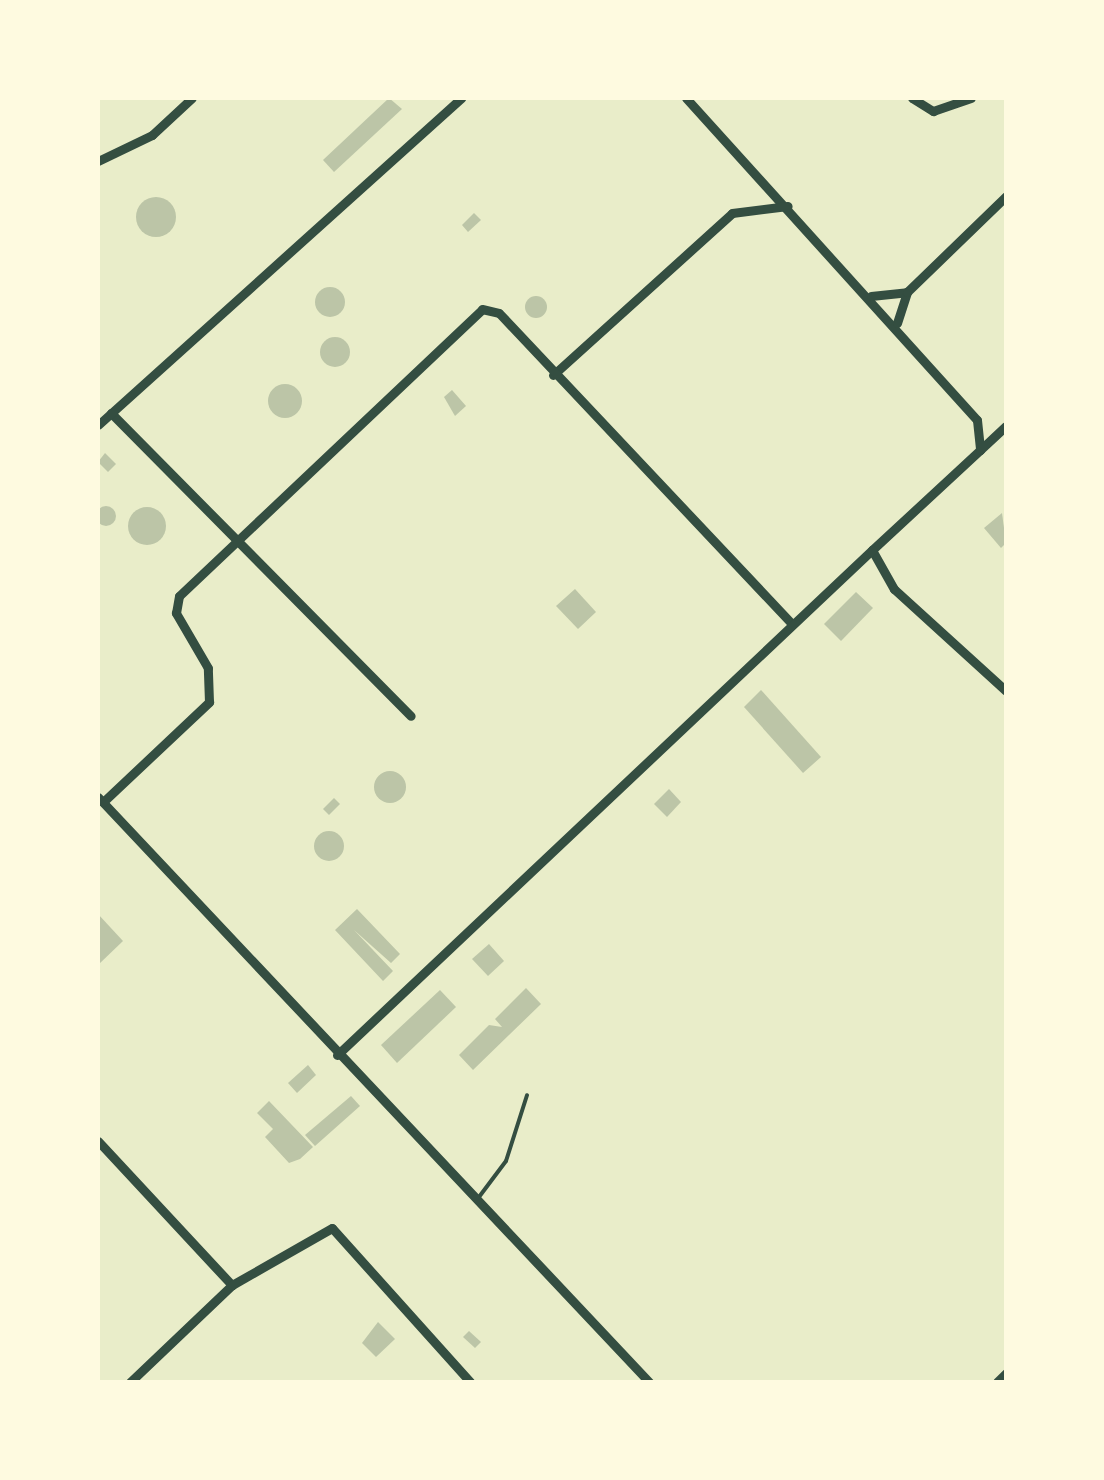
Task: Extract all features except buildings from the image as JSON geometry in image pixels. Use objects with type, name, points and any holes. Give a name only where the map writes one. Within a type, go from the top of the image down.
[{"type":"street","points":[[98,161],[152,135],[192,98]]},
{"type":"street","points":[[98,425],[461,98]]},
{"type":"street","points":[[686,98],[897,323],[977,420],[980,450]]},
{"type":"street","points":[[912,98],[933,111],[971,98]]},
{"type":"street","points":[[897,323],[907,292],[1006,196]]},
{"type":"street","points":[[552,375],[732,213],[788,206]]},
{"type":"street","points":[[871,296],[907,292]]},
{"type":"street","points":[[649,1382],[100,799],[209,702],[208,668],[176,603],[236,538],[482,310],[499,312],[552,375],[792,624]]},
{"type":"street","points":[[111,413],[411,716]]},
{"type":"street","points":[[338,1055],[1006,426]]},
{"type":"street","points":[[872,550],[894,589],[1006,691]]},
{"type":"street","points":[[98,1141],[232,1285]]},
{"type":"street","points":[[130,1382],[232,1285],[332,1228],[470,1382]]},
{"type":"street","points":[[997,1382],[1006,1374]]},
{"type":"lane","points":[[476,1201],[506,1161],[527,1094]]}]
